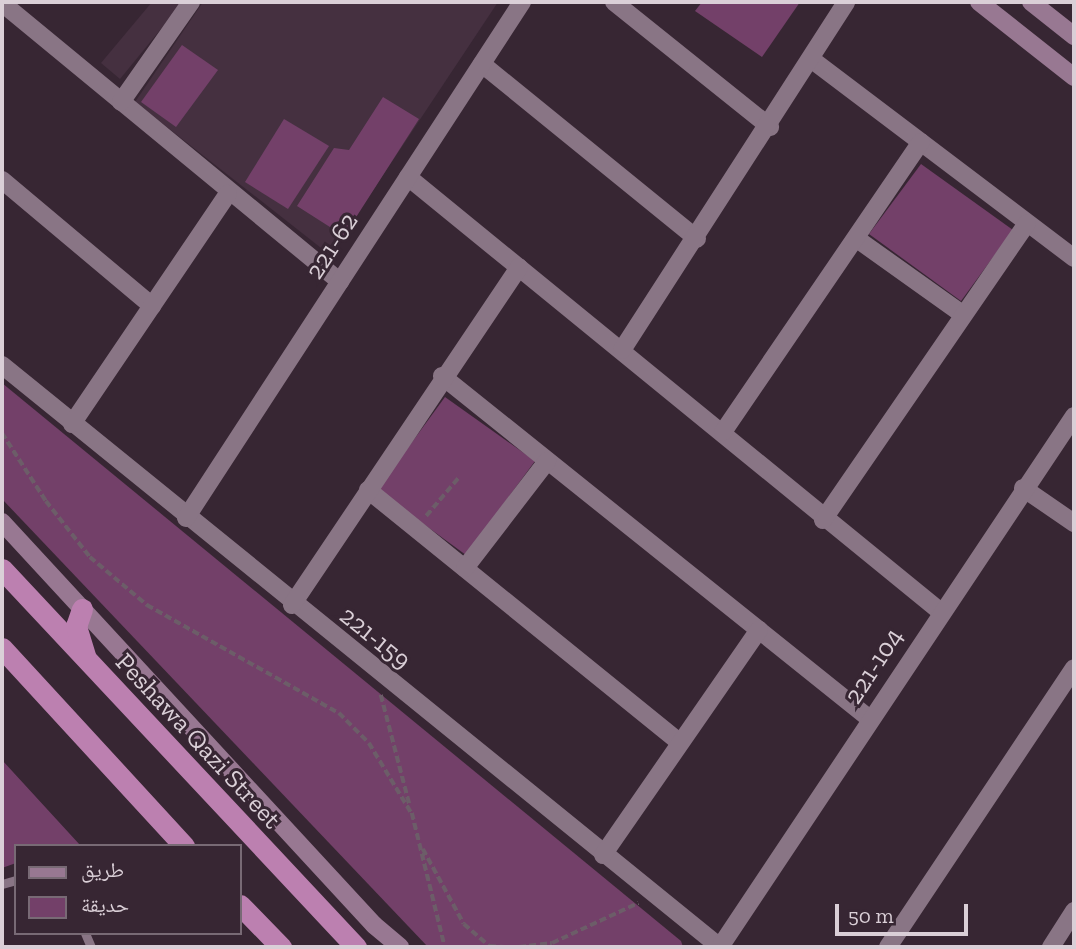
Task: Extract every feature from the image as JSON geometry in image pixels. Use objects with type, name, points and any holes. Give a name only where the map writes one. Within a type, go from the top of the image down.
[{"type":"highway","name":"Peshawa Qazi Street","points":[[2,569],[356,947]]},
{"type":"highway","points":[[82,609],[76,626],[87,661]]},
{"type":"highway","points":[[2,648],[182,844]]},
{"type":"highway","points":[[242,907],[281,947]]},
{"type":"main road","points":[[979,2],[1074,77]]},
{"type":"main road","points":[[1031,2],[1074,36]]},
{"type":"main road","points":[[2,522],[364,915],[400,947]]},
{"type":"street","points":[[121,102],[191,2]]},
{"type":"street","name":"221-62","points":[[186,518],[522,2]]},
{"type":"street","points":[[614,2],[769,127]]},
{"type":"street","points":[[622,349],[697,239],[846,2]]},
{"type":"street","points":[[2,3],[228,194],[340,282]]},
{"type":"street","points":[[811,59],[1074,258]]},
{"type":"street","points":[[482,64],[697,239]]},
{"type":"street","points":[[723,432],[922,142]]},
{"type":"street","points":[[408,177],[723,432],[823,520],[941,612]]},
{"type":"street","points":[[2,180],[152,306]]},
{"type":"street","points":[[72,424],[228,194]]},
{"type":"street","points":[[823,520],[1027,223]]},
{"type":"street","points":[[857,239],[962,314]]},
{"type":"street","points":[[292,605],[442,376],[519,267]]},
{"type":"street","name":"221-159","points":[[2,365],[292,605],[720,947]]},
{"type":"street","points":[[442,376],[870,719]]},
{"type":"street","name":"221-104","points":[[720,947],[1023,488],[1074,416]]},
{"type":"street","points":[[465,568],[547,461]]},
{"type":"street","points":[[1023,488],[1074,523]]},
{"type":"street","points":[[368,490],[679,742]]},
{"type":"street","points":[[603,855],[759,630]]},
{"type":"street","points":[[888,947],[1074,668]]},
{"type":"street","points":[[1051,947],[1074,911]]},
{"type":"path","points":[[2,433],[46,501],[90,557],[147,605],[339,713],[369,743],[412,814]]},
{"type":"path","points":[[415,528],[460,476]]},
{"type":"path","points":[[378,685],[445,947]]},
{"type":"path","points":[[420,844],[464,924],[489,946],[505,947]]},
{"type":"path","points":[[519,947],[552,943],[638,904]]},
{"type":"shaded area","points":[[152,2],[183,2],[120,79],[101,63]]},
{"type":"shaded area","points":[[203,2],[498,2],[330,255],[135,102]]},
{"type":"green space","points":[[702,2],[800,2],[762,57],[695,11]]},
{"type":"green space","points":[[182,45],[218,70],[176,127],[141,102]]},
{"type":"green space","points":[[383,97],[419,119],[344,236],[297,206],[334,148],[349,150]]},
{"type":"green space","points":[[284,119],[329,146],[288,209],[245,182]]},
{"type":"green space","points":[[921,164],[1013,230],[961,301],[869,234]]},
{"type":"green space","points":[[2,383],[681,941],[683,947],[428,947],[2,499]]},
{"type":"green space","points":[[445,397],[535,461],[466,555],[377,490]]},
{"type":"green space","points":[[2,760],[79,844],[14,844],[14,864],[2,868]]}]
